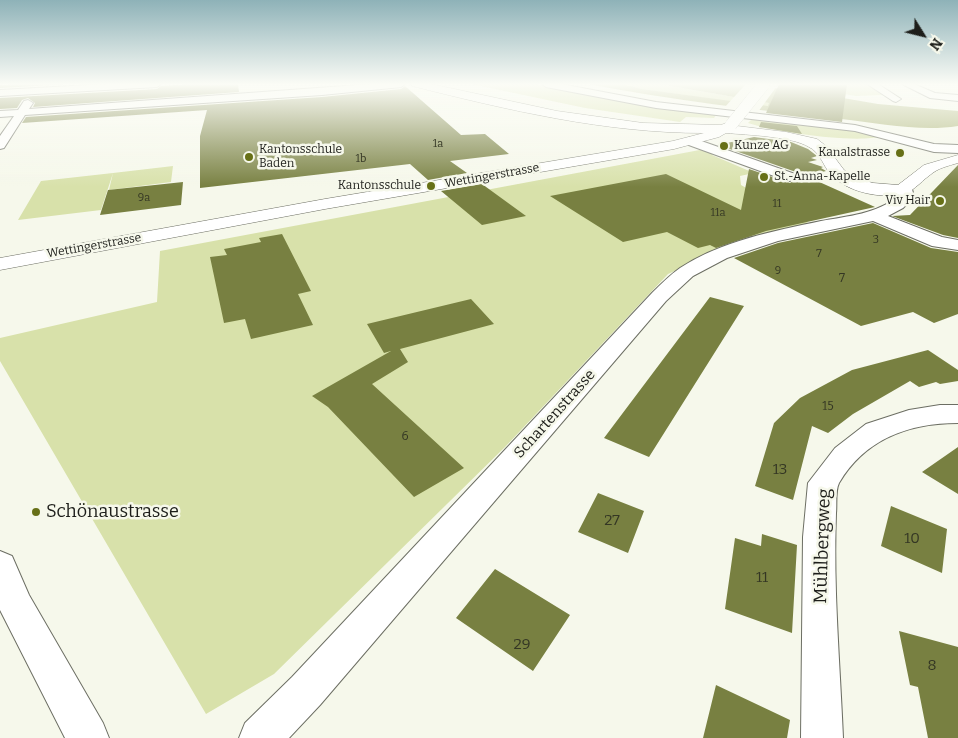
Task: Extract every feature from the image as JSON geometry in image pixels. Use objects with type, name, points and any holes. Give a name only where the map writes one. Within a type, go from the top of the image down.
[{"type":"main road","points":[[578,118],[665,129],[728,127],[735,118]]},
{"type":"main road","name":"Wettingerstrasse","points":[[0,264],[326,204],[690,141],[728,127],[812,142],[820,146],[839,175],[848,181],[876,188],[897,190],[906,188]]},
{"type":"main road","points":[[906,188],[928,169],[958,159]]},
{"type":"street","points":[[1,141],[19,118]]},
{"type":"street","points":[[772,118],[855,128],[934,148],[958,148]]},
{"type":"street","points":[[918,143],[958,138]]},
{"type":"street","points":[[690,141],[790,177]]},
{"type":"street","name":"Schartenstrasse","points":[[260,738],[319,677],[659,296],[677,279],[700,264],[745,246],[804,230],[875,216],[898,206],[907,197],[906,188]]},
{"type":"street","points":[[875,216],[932,240],[958,245]]},
{"type":"street","name":"Mühlbergweg","points":[[822,738],[819,536],[823,482],[845,455],[876,430],[909,420],[940,414],[958,414]]},
{"type":"street","points":[[0,566],[14,604],[88,738]]},
{"type":"shaded area","points":[[656,118],[684,118],[680,122]]},
{"type":"shaded area","points":[[836,118],[958,118],[958,126],[944,128],[900,126]]},
{"type":"shaded area","points":[[752,119],[834,126],[883,136],[854,139],[816,136],[748,123]]},
{"type":"shaded area","points":[[705,149],[713,153],[712,155],[754,173],[740,176],[741,185],[810,224],[735,243],[668,274],[505,447],[274,674],[206,714],[0,361],[0,338],[157,302],[160,251]]},
{"type":"shaded area","points":[[173,166],[171,182],[109,190],[113,173]]},
{"type":"shaded area","points":[[113,173],[101,210],[18,220],[41,181]]},
{"type":"building","points":[[25,118],[87,118],[22,123]]},
{"type":"building","points":[[205,118],[442,118],[461,135],[485,134],[509,154],[450,161],[467,173],[428,180],[410,164],[200,188],[200,136]]},
{"type":"building","points":[[812,118],[842,118],[842,122]]},
{"type":"building","points":[[761,122],[797,126],[802,134],[759,127]]},
{"type":"building","points":[[754,137],[791,142],[808,149],[817,156],[811,158],[817,160],[808,162],[823,167],[821,168],[826,171],[806,176],[875,207],[766,231],[716,248],[710,245],[698,248],[667,232],[623,242],[550,196],[666,174],[741,210],[749,169],[790,183],[799,177],[796,172],[718,145]]},
{"type":"building","points":[[958,165],[958,238],[943,235],[892,216],[910,215]]},
{"type":"building","points":[[183,182],[181,205],[100,215],[108,190]]},
{"type":"building","points":[[482,184],[526,216],[482,225],[441,191]]},
{"type":"building","points":[[873,223],[931,248],[958,252],[958,314],[934,323],[913,312],[861,326],[734,258],[778,243]]},
{"type":"building","points":[[282,234],[311,291],[298,294],[313,325],[251,339],[245,319],[224,323],[210,257],[227,255],[224,249],[261,242],[259,238]]},
{"type":"building","points":[[710,297],[744,306],[649,457],[604,438]]},
{"type":"building","points":[[471,299],[494,324],[400,349],[408,362],[372,384],[464,468],[414,497],[328,407],[312,396],[391,351],[384,353],[367,324]]},
{"type":"building","points":[[928,350],[958,370],[958,381],[940,384],[936,382],[919,387],[910,381],[853,414],[828,433],[812,426],[793,500],[755,486],[774,423],[800,398],[852,370]]},
{"type":"building","points":[[958,447],[958,494],[922,472]]},
{"type":"building","points":[[598,493],[644,511],[628,553],[578,532]]},
{"type":"building","points":[[891,506],[947,529],[942,573],[881,546]]},
{"type":"building","points":[[762,534],[797,545],[792,633],[725,609],[735,538],[761,546]]},
{"type":"building","points":[[495,569],[570,615],[533,671],[456,618]]},
{"type":"building","points":[[899,631],[958,647],[958,738],[928,738],[918,687],[910,685]]},
{"type":"building","points":[[716,685],[790,720],[787,738],[703,738]]},
{"type":"place","name":"Kunze AG","points":[[724,146]]},
{"type":"place","name":"Kanalstrasse","points":[[900,153]]},
{"type":"place","name":"Kantonsschule Baden","points":[[249,157]]},
{"type":"place","name":"St.-Anna-Kapelle","points":[[764,177]]},
{"type":"place","name":"Kantonsschule","points":[[431,186]]},
{"type":"place","name":"Viv Hair","points":[[940,201]]},
{"type":"place","name":"Schönaustrasse","points":[[36,512]]}]
